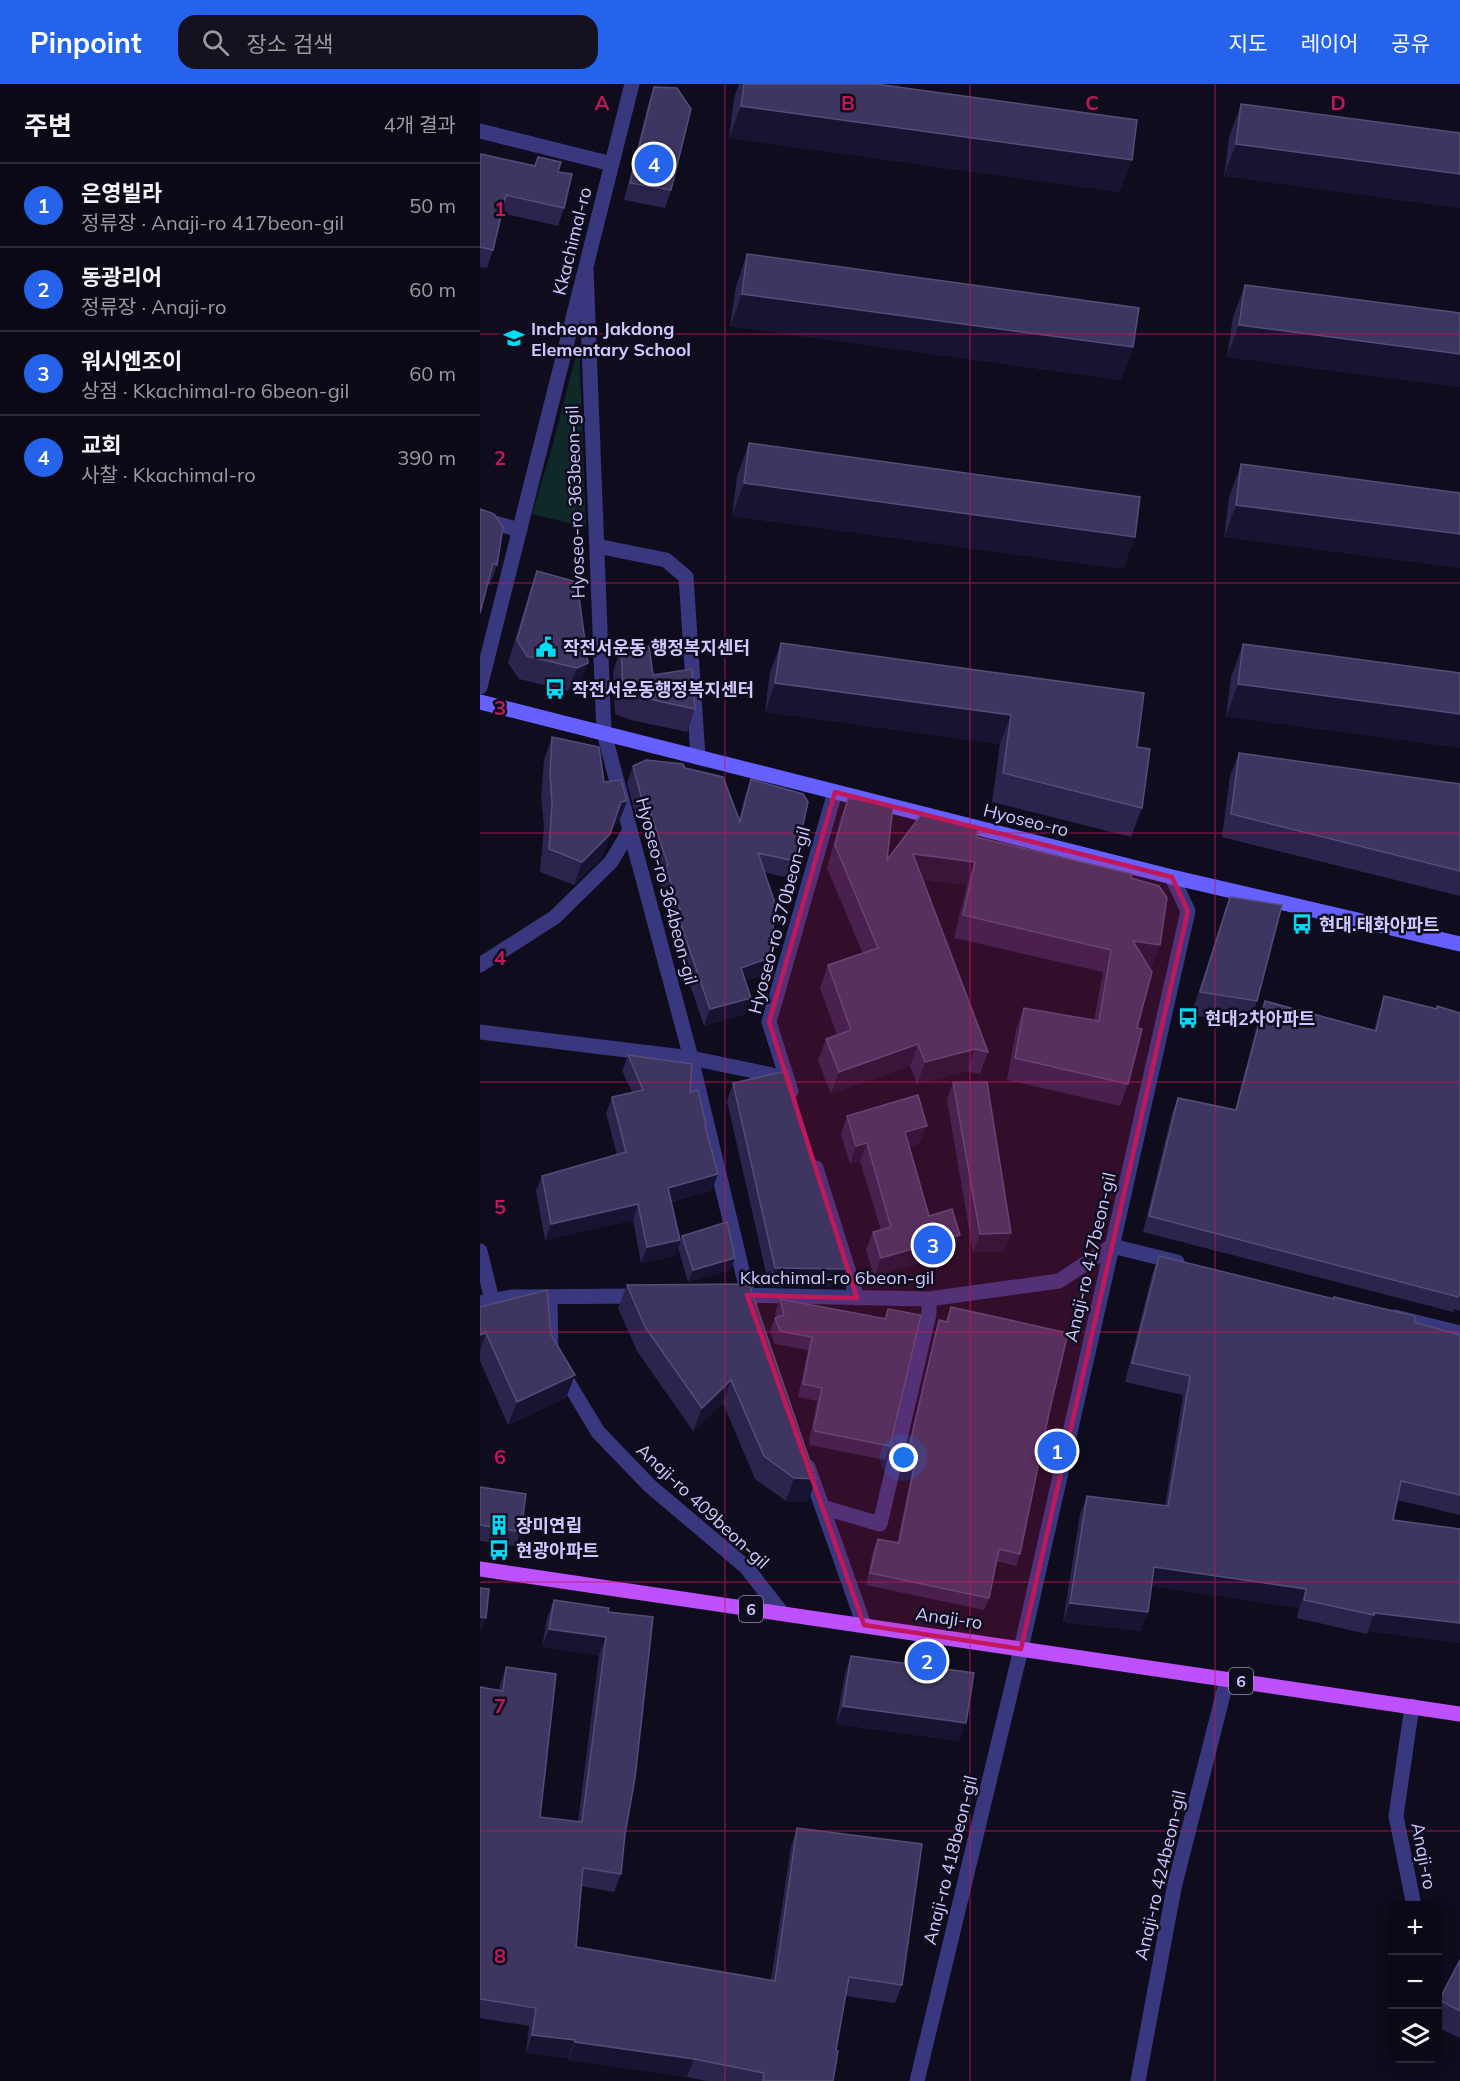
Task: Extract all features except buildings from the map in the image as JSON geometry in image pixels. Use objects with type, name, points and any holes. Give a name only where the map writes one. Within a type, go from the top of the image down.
[{"type":"main road","name":"Anaji-ro","points":[[480,1569],[1460,1714]]},
{"type":"street","name":"Kkachimal-ro","points":[[480,687],[632,84]]},
{"type":"street","points":[[480,131],[612,164]]},
{"type":"street","name":"Hyoseo-ro 363beon-gil","points":[[586,269],[604,734]]},
{"type":"street","points":[[480,519],[519,530]]},
{"type":"street","points":[[597,546],[666,560],[686,577],[698,757]]},
{"type":"street","name":"Hyoseo-ro","points":[[480,702],[1173,877],[1460,944]]},
{"type":"street","name":"Hyoseo-ro 364beon-gil","points":[[604,734],[691,1058],[747,1295],[755,1318]]},
{"type":"street","name":"Hyoseo-ro 370beon-gil","points":[[794,1100],[769,1022],[835,792]]},
{"type":"street","points":[[480,965],[555,917],[611,862],[630,830]]},
{"type":"street","name":"Anaji-ro 417beon-gil","points":[[1021,1649],[1188,911],[1173,877]]},
{"type":"street","points":[[480,1032],[691,1058],[787,1078]]},
{"type":"street","points":[[812,1155],[857,1298]]},
{"type":"street","points":[[1112,1246],[1193,1267]]},
{"type":"street","name":"Kkachimal-ro 6beon-gil","points":[[724,1296],[930,1299],[1059,1281],[1112,1246]]},
{"type":"street","points":[[480,1251],[486,1301],[512,1297],[655,1296]]},
{"type":"street","name":"Anaji-ro 409beon-gil","points":[[550,1297],[551,1354],[598,1432],[650,1486],[746,1567],[782,1613]]},
{"type":"street","points":[[822,1507],[880,1524],[929,1314],[930,1299]]},
{"type":"street","points":[[1379,1313],[1460,1334]]},
{"type":"street","points":[[802,1451],[864,1625]]},
{"type":"street","name":"Anaji-ro 418beon-gil","points":[[917,2081],[1021,1649]]},
{"type":"street","name":"Anaji-ro 424beon-gil","points":[[1138,2081],[1174,1888],[1227,1679]]},
{"type":"street","name":"Anaji-ro","points":[[1412,1706],[1396,1816],[1413,1901]]},
{"type":"highlighted area","points":[[835,792],[1172,877],[1188,911],[1021,1649],[864,1625],[747,1295],[857,1298],[769,1022]]},
{"type":"green space","points":[[579,344],[586,527],[532,514]]},
{"type":"place","name":"교회","points":[[654,164]]},
{"type":"place","name":"Incheon Jakdong Elementary School","points":[[514,338]]},
{"type":"place","name":"작전서운동 행정복지센터","points":[[546,647]]},
{"type":"place","name":"작전서운동행정복지센터","points":[[555,689]]},
{"type":"place","name":"현대.태화아파트","points":[[1302,924]]},
{"type":"place","name":"현대2차아파트","points":[[1188,1018]]},
{"type":"place","name":"워시엔조이","points":[[933,1245]]},
{"type":"place","name":"은영빌라","points":[[1057,1451]]},
{"type":"place","name":"장미연립","points":[[499,1525]]},
{"type":"place","name":"현광아파트","points":[[499,1550]]},
{"type":"place","name":"동광리어","points":[[927,1661]]}]
